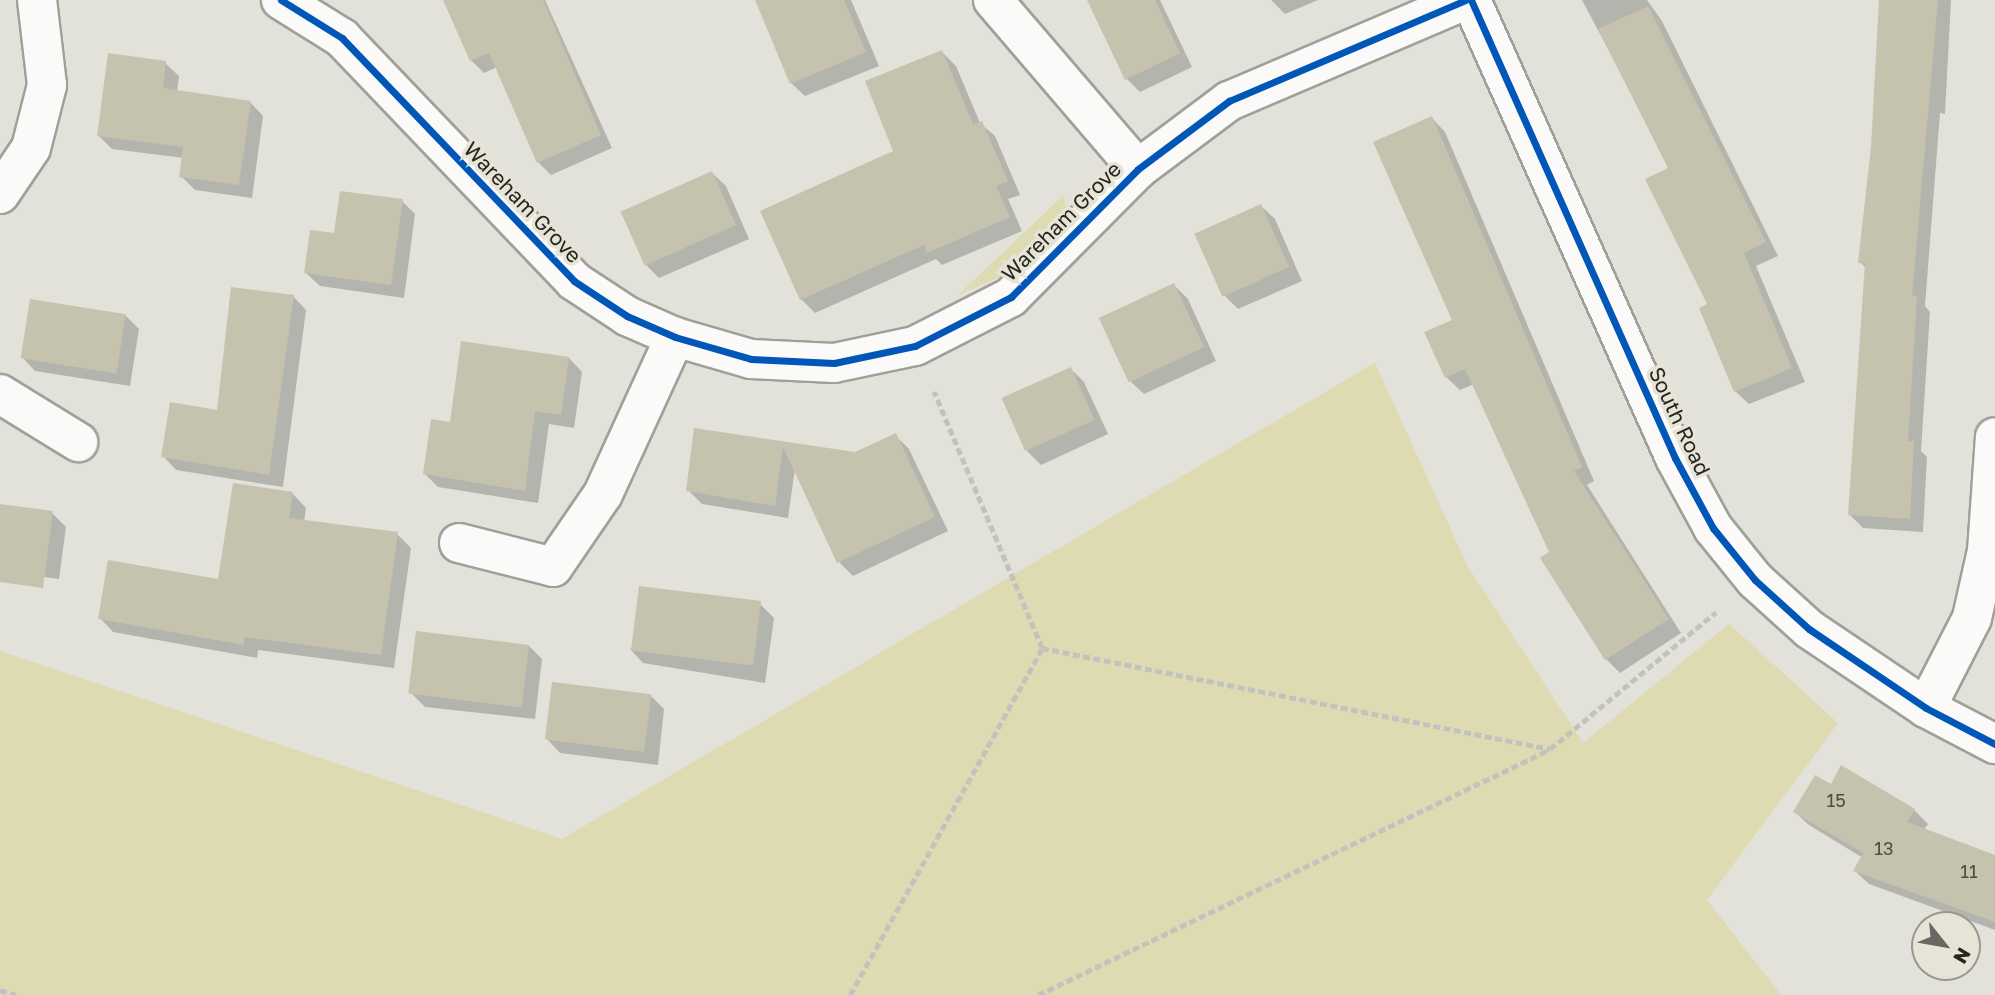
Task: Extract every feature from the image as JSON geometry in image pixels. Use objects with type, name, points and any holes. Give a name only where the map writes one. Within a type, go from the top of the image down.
[{"type":"street","points":[[0,194],[31,148],[47,85],[37,0]]},
{"type":"street","name":"Wareham Grove","points":[[281,0],[342,38],[575,281],[627,316],[675,337],[751,359],[834,363],[915,346],[1011,297],[1138,169],[1229,101],[1468,0]]},
{"type":"street","name":"Wareham Grove","points":[[993,0],[1138,169]]},
{"type":"street","name":"South Road","points":[[1468,0],[1675,457],[1713,528],[1755,580],[1809,629],[1926,708],[1995,744]]},
{"type":"street","points":[[458,543],[553,567],[603,494],[675,337]]},
{"type":"street","points":[[0,394],[78,442]]},
{"type":"street","points":[[1926,708],[1972,618],[1987,551],[1995,437]]},
{"type":"path","points":[[915,346],[1042,648]]},
{"type":"path","points":[[1038,995],[1550,749],[1755,580]]},
{"type":"path","points":[[1042,648],[1550,749]]},
{"type":"path","points":[[850,995],[1042,648]]},
{"type":"path","points":[[0,989],[16,995]]},
{"type":"shaded area","points":[[1064,195],[1067,217],[1004,275],[958,295]]},
{"type":"shaded area","points":[[1375,363],[1468,567],[1583,743],[1729,624],[1838,723],[1707,900],[1781,995],[0,995],[0,651],[562,839]]},
{"type":"building","points":[[443,0],[543,0],[601,135],[537,163],[489,53],[470,61]]},
{"type":"building","points":[[755,0],[844,0],[866,52],[790,84]]},
{"type":"building","points":[[1087,0],[1155,0],[1180,53],[1125,80]]},
{"type":"building","points":[[1879,0],[1938,0],[1912,296],[1917,296],[1908,441],[1914,441],[1910,519],[1848,515],[1865,263],[1858,263],[1871,147]]},
{"type":"building","points":[[1648,6],[1766,242],[1744,253],[1792,368],[1734,392],[1699,308],[1707,304],[1645,179],[1668,168],[1598,29]]},
{"type":"building","points":[[942,50],[973,124],[982,121],[1008,181],[996,186],[1010,217],[927,253],[924,245],[800,300],[760,211],[893,151],[865,81]]},
{"type":"building","points":[[108,53],[166,61],[163,88],[251,101],[239,185],[179,177],[183,147],[97,136]]},
{"type":"building","points":[[1432,116],[1582,467],[1574,471],[1669,619],[1605,660],[1540,558],[1549,552],[1465,369],[1445,378],[1424,332],[1452,320],[1373,142]]},
{"type":"building","points":[[712,171],[736,225],[645,266],[621,212]]},
{"type":"building","points":[[340,191],[403,199],[391,285],[304,273],[310,230],[334,233]]},
{"type":"building","points":[[1261,204],[1289,267],[1222,297],[1194,234]]},
{"type":"building","points":[[1174,283],[1204,347],[1129,382],[1099,318]]},
{"type":"building","points":[[231,287],[294,295],[269,475],[161,457],[170,402],[217,410]]},
{"type":"building","points":[[30,299],[126,314],[116,373],[21,358]]},
{"type":"building","points":[[461,341],[569,357],[561,415],[535,411],[525,491],[423,474],[431,419],[450,422]]},
{"type":"building","points":[[1071,367],[1095,420],[1025,451],[1002,398]]},
{"type":"building","points":[[694,428],[855,452],[896,433],[935,517],[837,563],[783,447],[775,506],[686,491]]},
{"type":"building","points":[[233,483],[293,492],[289,518],[398,532],[381,655],[245,637],[244,645],[98,619],[108,560],[218,579]]},
{"type":"building","points":[[0,504],[53,511],[43,588],[0,582]]},
{"type":"building","points":[[639,586],[761,601],[753,666],[631,651]]},
{"type":"building","points":[[416,631],[529,645],[521,707],[408,694]]},
{"type":"building","points":[[552,682],[651,694],[644,752],[545,740]]},
{"type":"building","points":[[1841,765],[1915,809],[1907,822],[1995,855],[1995,922],[1981,917],[1981,911],[1964,911],[1853,871],[1863,853],[1793,812],[1815,775],[1831,784]]},
{"type":"cycle path","points":[[281,0],[342,38],[574,281],[627,316],[675,337],[751,359],[834,363],[915,346],[1011,297],[1138,169],[1229,101],[1466,0]]},
{"type":"cycle path","points":[[1471,0],[1675,458],[1713,528],[1755,580],[1809,629],[1926,708],[1995,744]]}]
